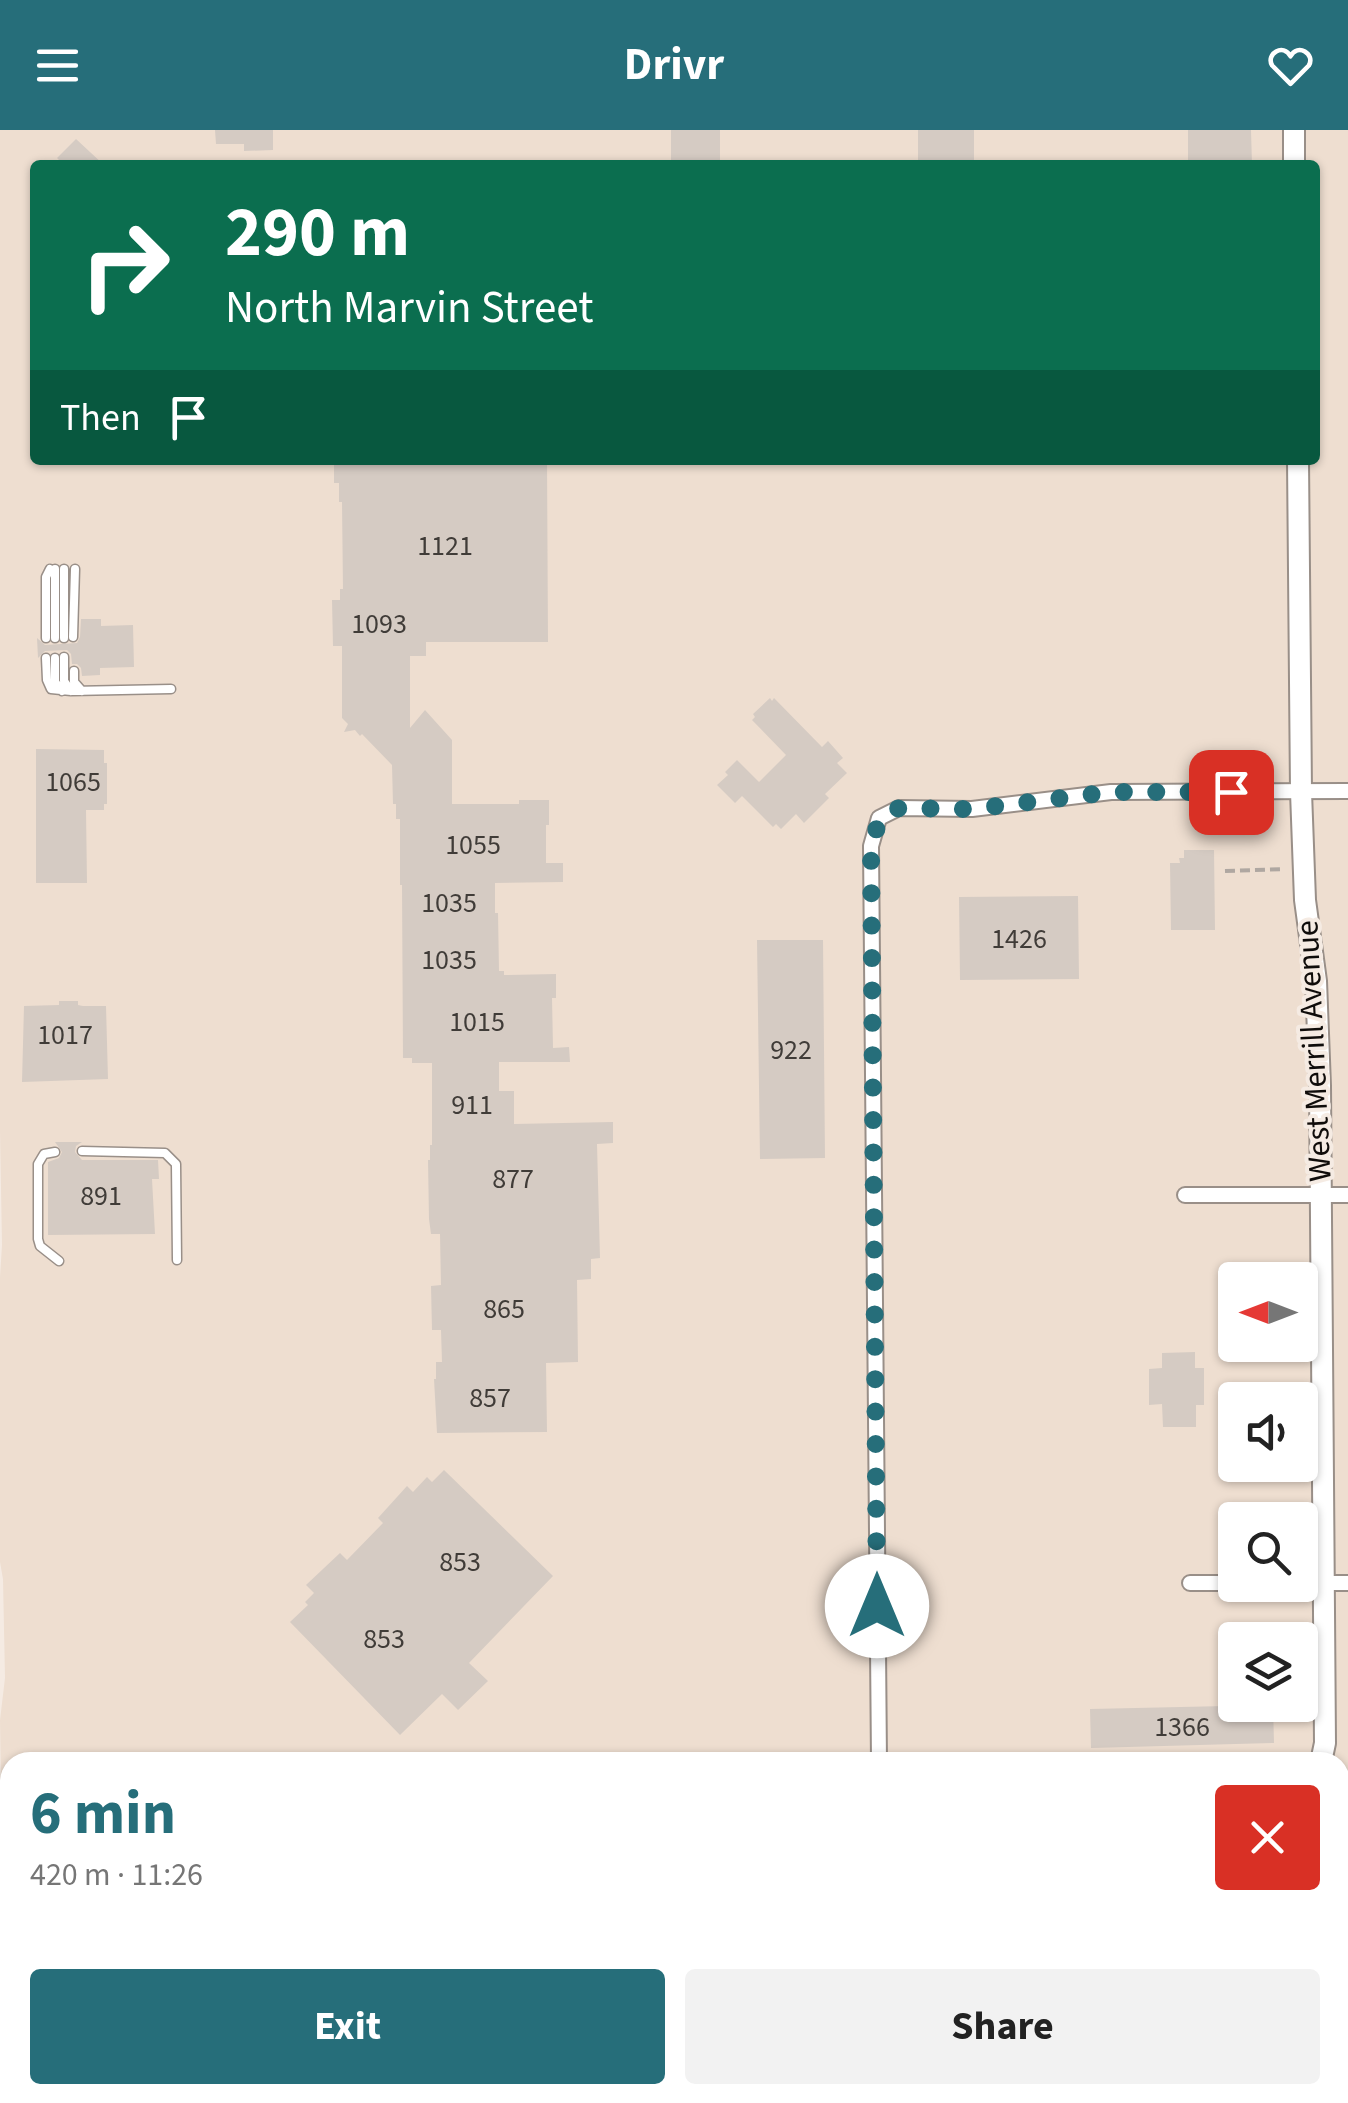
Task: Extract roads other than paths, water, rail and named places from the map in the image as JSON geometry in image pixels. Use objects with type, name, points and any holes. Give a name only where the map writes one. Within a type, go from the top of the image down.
[{"type":"street","points":[[1294,130],[1294,160]]},
{"type":"street","name":"West Merrill Avenue","points":[[1298,465],[1301,792],[1305,900],[1316,981],[1323,1752]]},
{"type":"street","points":[[878,1752],[871,846],[880,818],[899,808],[972,809],[1111,792],[1348,791]]},
{"type":"street","points":[[1186,1195],[1348,1195]]},
{"type":"street","points":[[1190,1583],[1218,1583]]},
{"type":"street","points":[[1318,1583],[1348,1583]]},
{"type":"lane","points":[[60,638],[74,568]]},
{"type":"lane","points":[[56,569],[60,638],[46,577],[56,569]]},
{"type":"lane","points":[[67,691],[55,658],[46,680],[51,689],[67,691],[170,689]]},
{"type":"lane","points":[[74,671],[74,682],[82,691]]},
{"type":"lane","points":[[82,1151],[166,1153],[172,1157],[176,1164],[176,1260]]},
{"type":"lane","points":[[55,1152],[44,1154],[38,1164],[38,1239],[40,1246],[60,1261]]}]
